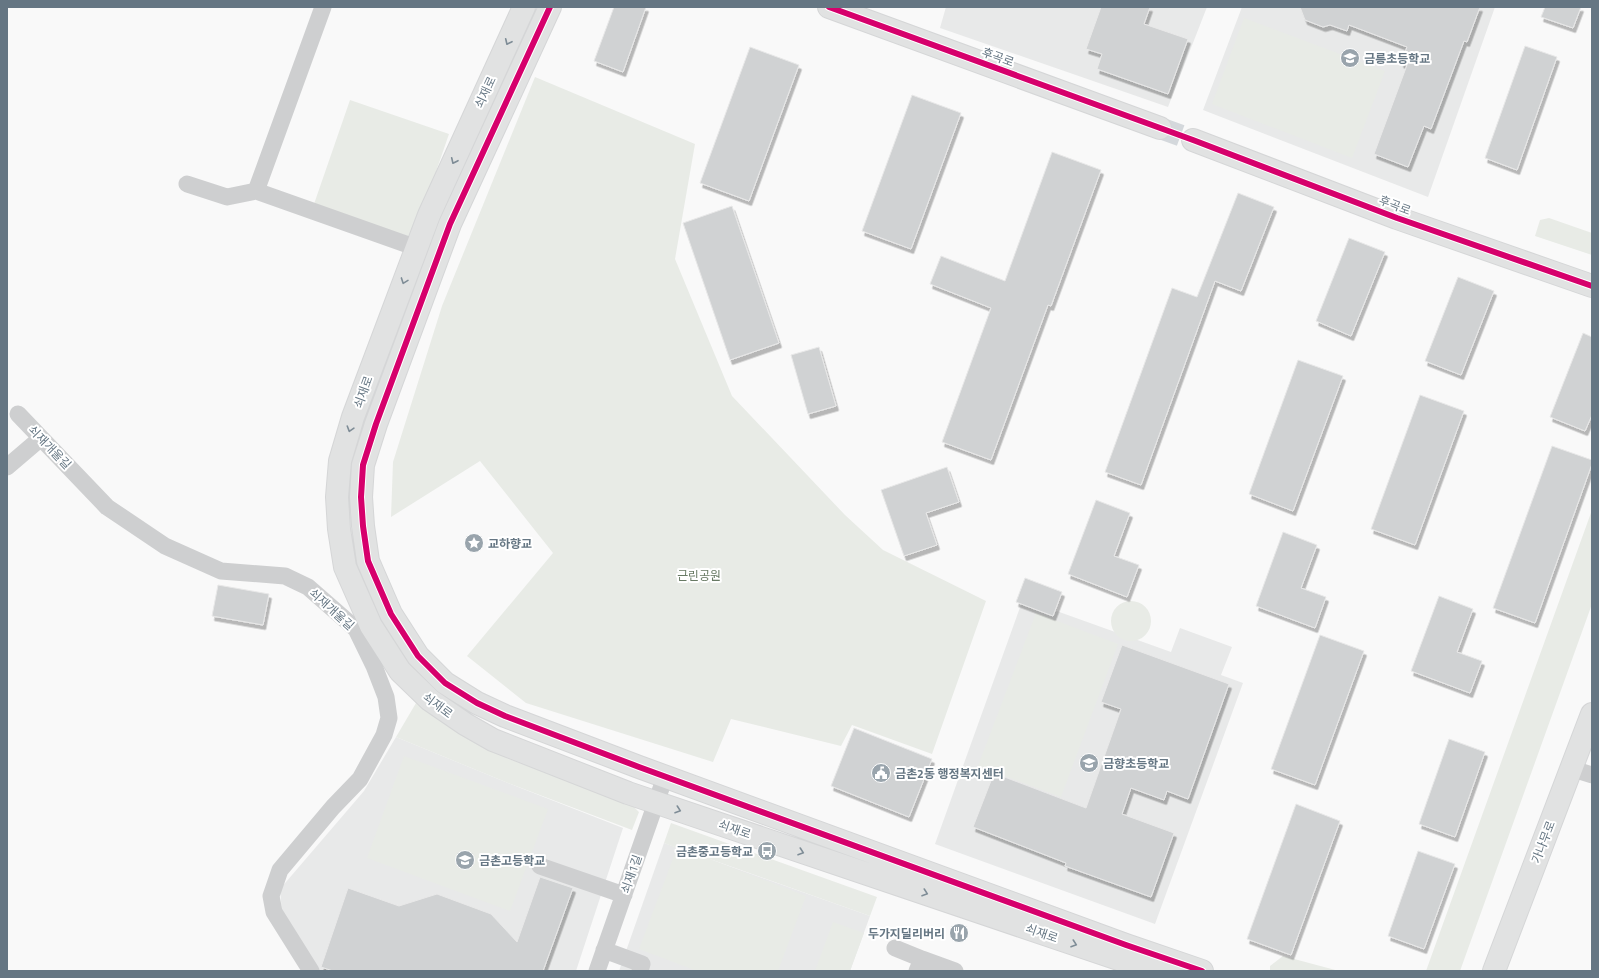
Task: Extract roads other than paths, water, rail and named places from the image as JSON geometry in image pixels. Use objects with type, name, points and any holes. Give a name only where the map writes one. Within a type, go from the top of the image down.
[{"type":"street","points":[[256,191],[322,7]]},
{"type":"street","name":"쇠재로","points":[[524,7],[429,215],[353,417],[340,461],[337,497],[339,529],[345,567],[370,626],[400,672],[430,700],[492,740],[656,802],[1154,971]]},
{"type":"street","points":[[550,7],[450,224],[376,424],[363,466],[361,497],[368,561],[391,614],[418,656],[445,683],[476,703],[504,716],[666,777],[1121,959],[1202,971]]},
{"type":"street","name":"후곡로","points":[[829,7],[1160,128]]},
{"type":"street","name":"후곡로","points":[[1193,140],[1397,218],[1592,286]]},
{"type":"street","points":[[187,184],[227,197],[256,191],[416,248]]},
{"type":"street","name":"쇠재개울길","points":[[18,414],[107,507],[165,546],[221,571],[285,576],[308,587],[356,629],[374,666],[386,697],[389,718],[384,735],[360,779],[333,807],[280,870],[271,896],[274,912],[311,971]]},
{"type":"street","points":[[7,467],[41,438]]},
{"type":"street","name":"가나무로","points":[[1494,971],[1592,714]]},
{"type":"street","points":[[1576,770],[1592,775]]},
{"type":"street","name":"쇠재1길","points":[[597,971],[666,777]]},
{"type":"street","points":[[540,866],[624,895]]},
{"type":"street","points":[[895,948],[919,965],[956,971]]},
{"type":"street","points":[[604,950],[642,964],[640,971]]},
{"type":"tunnel","points":[[1160,128],[1193,140]]},
{"type":"place","name":"금릉초등학교","points":[[1350,58]]},
{"type":"place","name":"교하향교","points":[[474,543]]},
{"type":"place","name":"금향초등학교","points":[[1089,763]]},
{"type":"place","name":"금촌2동 행정복지센터","points":[[881,773]]},
{"type":"place","name":"금촌중고등학교","points":[[767,851]]},
{"type":"place","name":"금촌고등학교","points":[[465,860]]},
{"type":"place","name":"두가지딜리버리","points":[[959,933]]},
{"type":"park label","name":"근린공원","points":[[699,575]]}]
